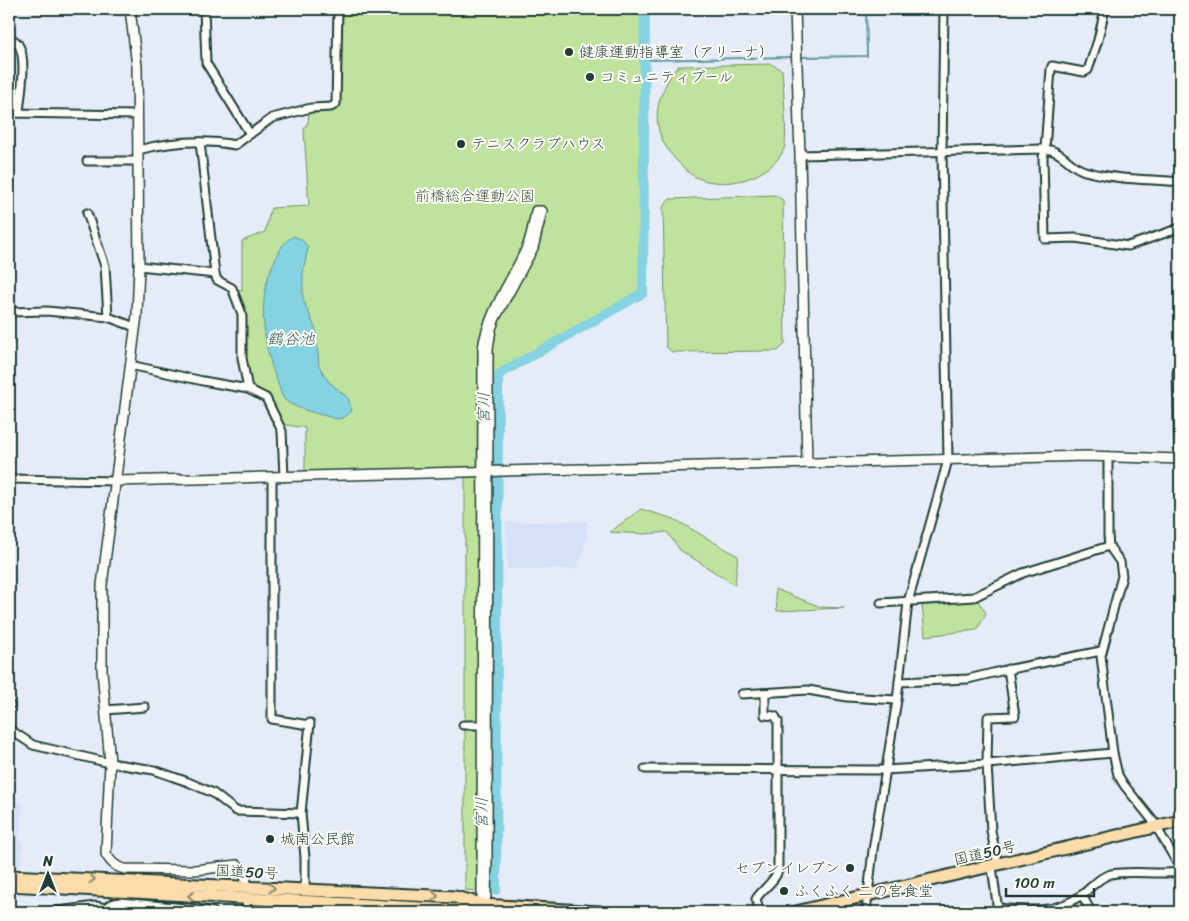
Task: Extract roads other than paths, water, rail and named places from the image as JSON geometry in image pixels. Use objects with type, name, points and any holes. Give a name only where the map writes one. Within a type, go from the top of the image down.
[{"type":"highway","name":"国道50号","points":[[796,912],[1180,821]]},
{"type":"highway","name":"国道50号","points":[[9,876],[455,897],[483,908]]},
{"type":"highway","name":"国道50号","points":[[12,886],[247,899],[347,908],[456,910],[483,908],[600,912]]},
{"type":"street","points":[[130,9],[137,66],[139,266],[135,327],[117,481],[102,585],[102,670],[110,762],[106,854],[116,867],[143,870],[194,870],[237,865],[244,871],[246,887]]},
{"type":"street","points":[[204,9],[206,63],[250,134]]},
{"type":"street","points":[[138,150],[162,144],[200,142],[235,145],[272,118],[336,104],[338,9]]},
{"type":"street","points":[[795,9],[808,463]]},
{"type":"street","points":[[866,912],[885,770],[897,700],[908,602],[948,460],[942,152],[944,9]]},
{"type":"street","points":[[1105,9],[1098,40],[1088,70],[1084,72],[1052,66],[1051,68],[1046,149],[1043,157],[1045,239],[1075,238],[1128,246],[1180,228]]},
{"type":"street","points":[[1174,9],[1180,10]]},
{"type":"street","points":[[9,36],[18,44],[21,51],[24,72],[19,113]]},
{"type":"street","points":[[9,113],[137,115]]},
{"type":"street","points":[[200,142],[215,274],[218,280],[232,288],[242,314],[242,358],[248,389]]},
{"type":"street","points":[[800,155],[1046,149],[1055,150],[1082,170],[1089,172],[1117,177],[1180,182]]},
{"type":"street","points":[[87,161],[138,162]]},
{"type":"street","points":[[483,908],[487,892],[484,725],[491,471],[488,358],[491,329],[533,248],[542,211],[536,211],[527,245],[491,316],[485,335],[483,354],[491,471]]},
{"type":"street","points":[[87,213],[105,266],[108,317]]},
{"type":"street","points":[[139,266],[215,274]]},
{"type":"street","points":[[9,312],[47,311],[108,317],[135,327]]},
{"type":"street","points":[[130,365],[248,389],[266,398],[282,431],[284,477]]},
{"type":"street","points":[[9,479],[117,481],[1108,456],[1180,459],[1177,374],[1180,366]]},
{"type":"street","points":[[1008,669],[1015,716],[988,717],[987,764],[990,831],[998,910],[1029,911],[1058,907],[1082,895],[1099,879],[1112,874],[1165,874],[1180,870],[1156,826],[1118,775],[1113,754],[1101,662],[1122,576],[1120,562],[1110,546],[1108,456]]},
{"type":"street","points":[[272,477],[272,719],[310,724],[301,813],[305,858],[305,890]]},
{"type":"street","points":[[881,603],[974,597],[1022,573],[1110,546]]},
{"type":"street","points":[[899,682],[968,679],[1008,669],[1102,652]]},
{"type":"street","points":[[742,694],[808,690],[847,697],[897,700]]},
{"type":"street","points":[[760,912],[756,899],[778,874],[778,719],[775,716],[765,715],[766,692]]},
{"type":"street","points":[[105,710],[145,707]]},
{"type":"street","points":[[463,725],[484,725]]},
{"type":"street","points":[[9,730],[33,745],[154,770],[188,782],[213,793],[236,811],[301,813]]},
{"type":"street","points":[[645,769],[885,770],[1113,754]]},
{"type":"street","points":[[1082,895],[1091,912]]},
{"type":"street","points":[[243,912],[246,908],[247,899]]},
{"type":"street","points":[[52,912],[96,906],[106,910],[111,904],[120,902],[213,912]]},
{"type":"water","name":"鶴谷池","points":[[294,236],[302,240],[308,247],[303,273],[303,299],[316,330],[319,366],[329,382],[348,398],[352,411],[343,418],[337,419],[317,414],[288,403],[283,397],[272,366],[265,334],[264,302],[266,286],[270,271],[280,250]]},
{"type":"waterway","name":"宮川","points":[[496,890],[498,377],[501,373],[643,293],[645,9]]},
{"type":"waterway","points":[[799,57],[867,56],[866,9]]},
{"type":"waterway","points":[[644,60],[794,57]]},
{"type":"place","name":"健康運動指導室（アリーナ）","points":[[569,52]]},
{"type":"place","name":"コミュニティプール","points":[[590,77]]},
{"type":"place","name":"テニスクラブハウス","points":[[461,144]]},
{"type":"place","name":"城南公民館","points":[[270,839]]},
{"type":"place","name":"セブンイレブン","points":[[850,868]]},
{"type":"place","name":"ふくふく 二の宮食堂","points":[[784,891]]},
{"type":"park label","name":"前橋総合運動公園","points":[[475,196]]}]
